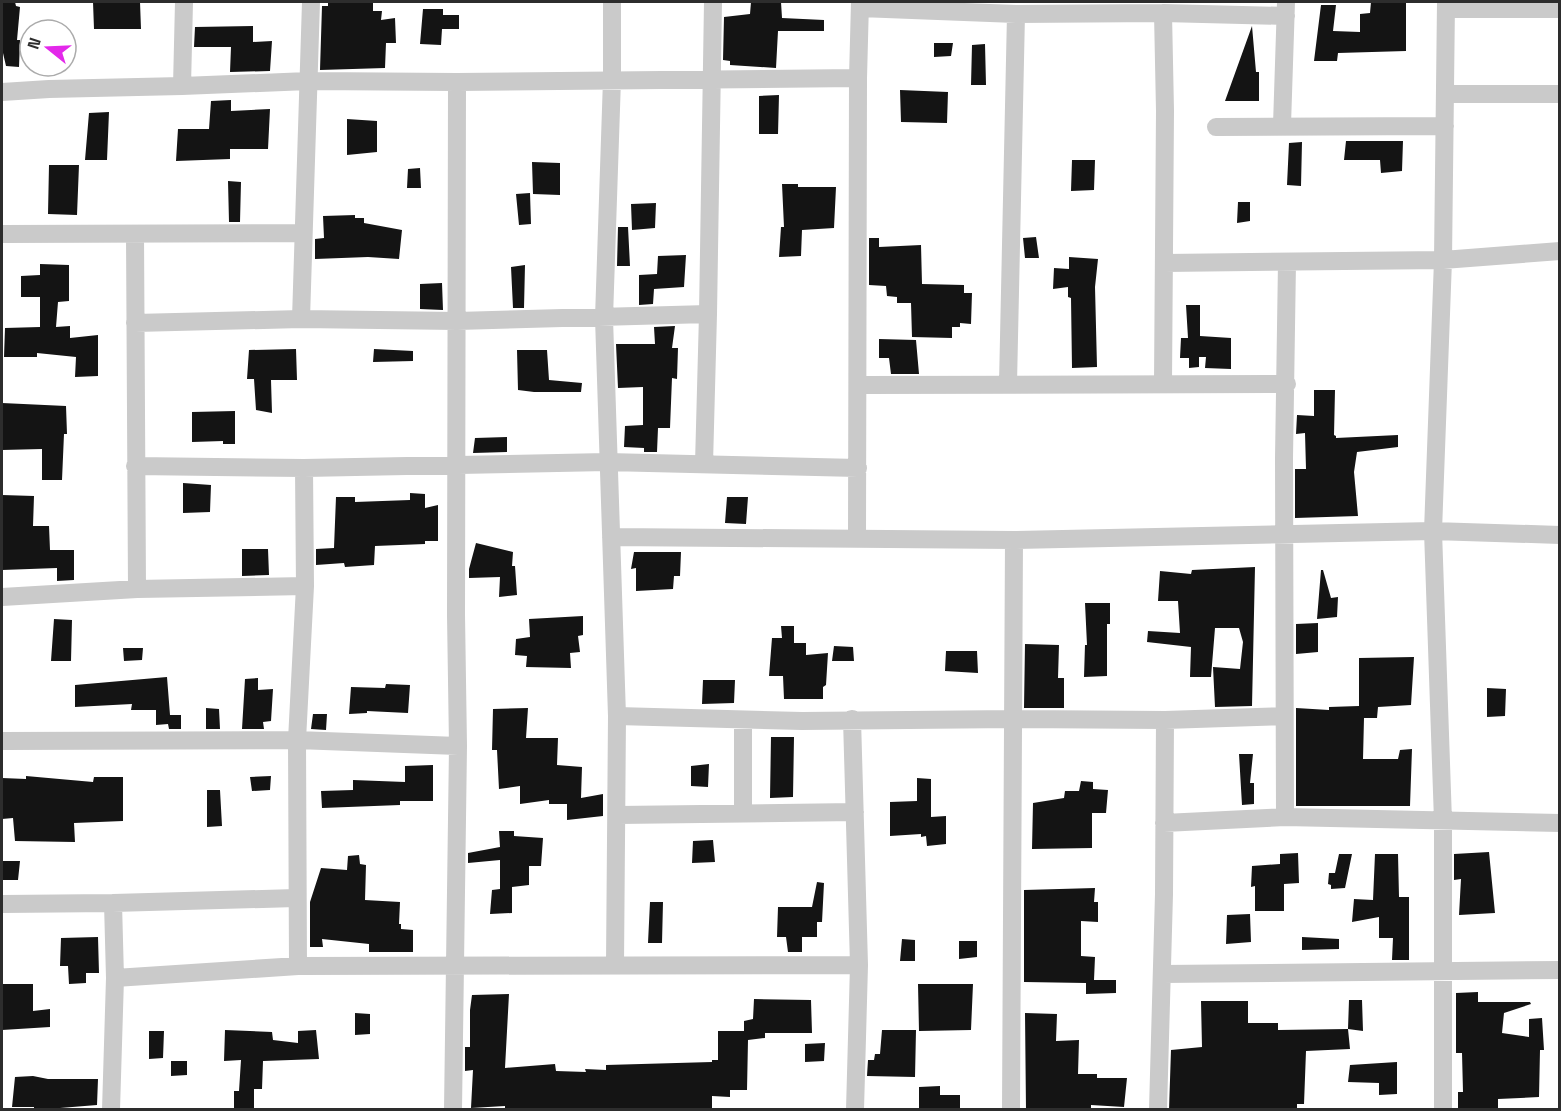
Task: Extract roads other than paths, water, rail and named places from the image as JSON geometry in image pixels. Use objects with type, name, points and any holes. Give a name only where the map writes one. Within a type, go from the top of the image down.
[{"type":"street","points":[[182,86],[184,2]]},
{"type":"street","points":[[301,319],[311,2]]},
{"type":"street","points":[[612,2],[612,79],[604,318],[617,716],[615,965]]},
{"type":"street","points":[[704,464],[712,2]]},
{"type":"street","points":[[857,538],[860,5],[1016,14],[1286,9],[1282,125]]},
{"type":"street","points":[[1443,1110],[1443,821],[1433,531],[1443,260],[1446,5],[1560,9]]},
{"type":"street","points":[[1163,13],[1165,111],[1163,383]]},
{"type":"street","points":[[1008,384],[1016,14]]},
{"type":"street","points":[[2,92],[308,81],[457,82],[858,78]]},
{"type":"street","points":[[453,1110],[458,746],[456,615],[457,82]]},
{"type":"street","points":[[1445,94],[1560,94]]},
{"type":"street","points":[[1216,127],[1445,126]]},
{"type":"street","points":[[2,234],[303,233]]},
{"type":"street","points":[[135,234],[137,589]]},
{"type":"street","points":[[1164,263],[1443,260],[1560,251]]},
{"type":"street","points":[[1285,817],[1287,262]]},
{"type":"street","points":[[135,323],[301,319],[457,321],[708,314]]},
{"type":"street","points":[[859,385],[1287,384]]},
{"type":"street","points":[[135,466],[304,468],[607,462],[858,468]]},
{"type":"street","points":[[298,966],[297,740],[305,586],[304,468]]},
{"type":"street","points":[[611,537],[1014,540],[1433,531],[1560,535]]},
{"type":"street","points":[[1011,1110],[1014,540]]},
{"type":"street","points":[[2,597],[137,589],[305,586]]},
{"type":"street","points":[[617,716],[802,721],[1014,718],[1165,720],[1284,716]]},
{"type":"street","points":[[852,719],[859,965],[855,1110]]},
{"type":"street","points":[[743,720],[743,812]]},
{"type":"street","points":[[1158,1110],[1165,720]]},
{"type":"street","points":[[2,741],[297,740],[458,746]]},
{"type":"street","points":[[618,815],[855,812]]},
{"type":"street","points":[[1164,823],[1285,817],[1560,822]]},
{"type":"street","points":[[2,904],[296,898]]},
{"type":"street","points":[[111,1110],[115,978],[113,903]]},
{"type":"street","points":[[115,978],[298,966],[859,965]]},
{"type":"street","points":[[1162,974],[1560,970]]}]
